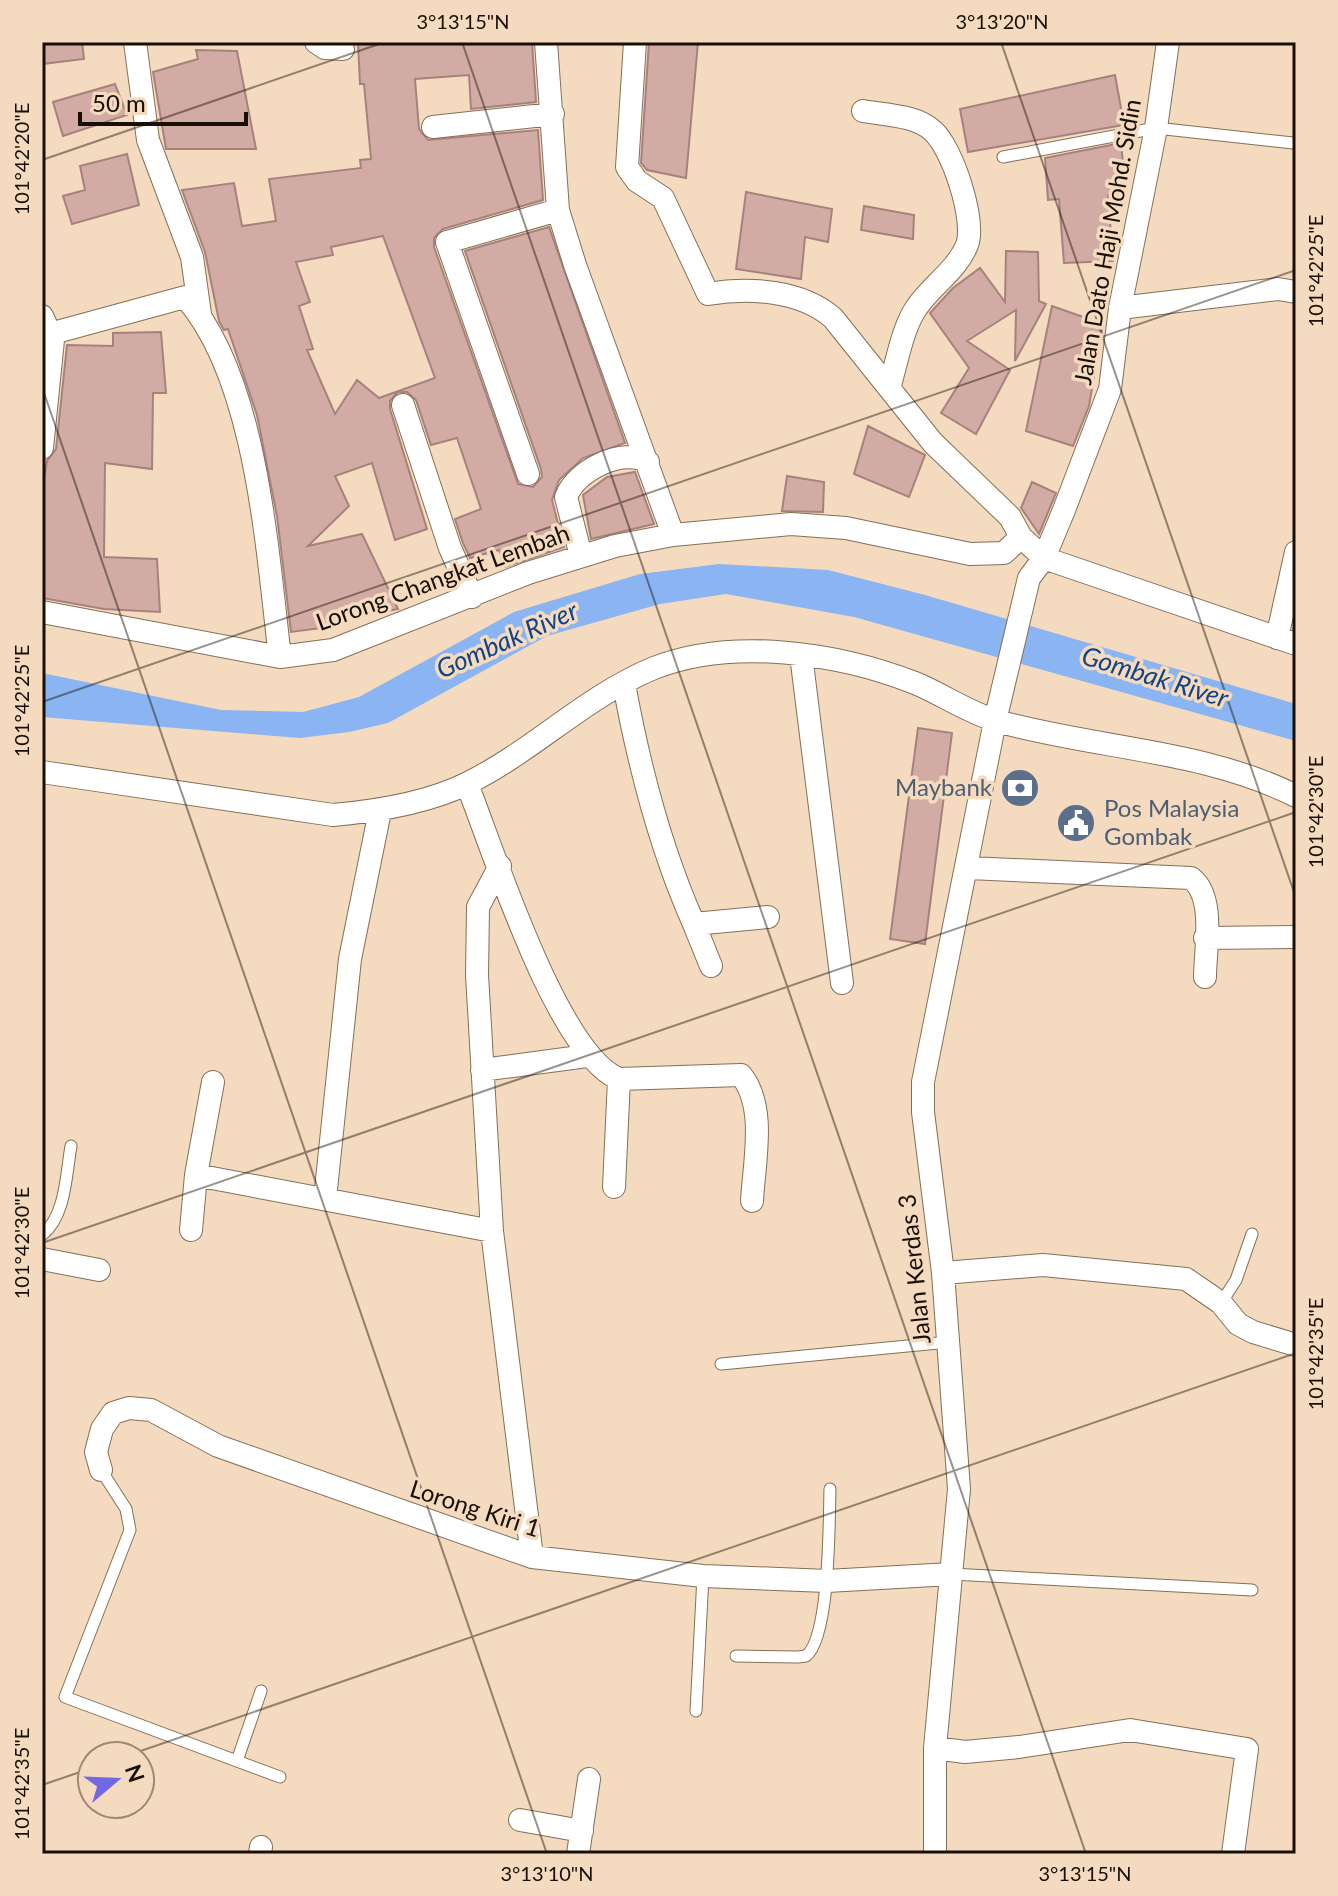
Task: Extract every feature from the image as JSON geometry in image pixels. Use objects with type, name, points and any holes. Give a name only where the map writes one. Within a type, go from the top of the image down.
[{"type":"street","points":[[135,42],[148,140],[192,257],[200,314]]},
{"type":"street","points":[[316,42],[325,48],[343,49]]},
{"type":"street","points":[[546,42],[558,210],[673,535]]},
{"type":"street","points":[[635,42],[627,167],[637,181],[663,198],[708,294],[724,291],[797,296],[816,303],[833,318],[943,454],[1010,517],[1021,537],[1044,558],[1287,641],[1296,552]]},
{"type":"street","name":"Jalan Dato Haji Mohd. Sidin","points":[[1029,578],[1044,558],[1110,389],[1120,308],[1156,128],[1168,42]]},
{"type":"street","points":[[863,111],[908,118],[933,131],[949,156],[969,216],[968,244],[958,261],[915,309],[889,388]]},
{"type":"street","points":[[433,127],[553,114]]},
{"type":"street","points":[[528,474],[447,242],[558,210]]},
{"type":"street","points":[[1120,308],[1278,289],[1296,292]]},
{"type":"street","points":[[42,448],[47,324],[185,297],[200,314],[219,347],[255,464],[280,657]]},
{"type":"street","points":[[403,405],[450,548],[472,597]]},
{"type":"street","points":[[581,556],[566,497],[568,489],[613,460],[638,457],[648,462]]},
{"type":"street","name":"Lorong Changkat Lembah","points":[[42,612],[280,657],[333,650],[581,556],[673,535],[791,524],[905,539],[970,554],[1004,553],[1021,537]]},
{"type":"street","name":"Jalan Kerdas 3","points":[[935,1854],[935,1748],[959,1489],[943,1273],[923,1112],[923,1082],[969,868],[995,721],[1029,578]]},
{"type":"street","points":[[42,773],[333,815],[380,811],[467,784],[624,684],[653,669],[692,656],[744,653],[801,655],[892,675],[995,721],[1199,762],[1296,796]]},
{"type":"street","points":[[801,655],[842,983]]},
{"type":"street","points":[[624,684],[649,797],[679,890],[711,966]]},
{"type":"street","points":[[467,784],[540,967],[587,1056],[604,1073],[619,1079],[741,1075],[752,1089],[756,1109],[752,1201]]},
{"type":"street","points":[[325,1199],[350,959],[380,811]]},
{"type":"street","points":[[500,866],[478,907],[475,938],[492,1231],[532,1557]]},
{"type":"street","points":[[969,868],[1191,878],[1200,884],[1205,900],[1205,977]]},
{"type":"street","points":[[694,924],[768,917]]},
{"type":"street","points":[[1205,938],[1296,937]]},
{"type":"street","points":[[482,1070],[587,1056]]},
{"type":"street","points":[[614,1187],[619,1079]]},
{"type":"street","points":[[191,1230],[196,1175],[213,1082]]},
{"type":"street","points":[[196,1175],[492,1231]]},
{"type":"street","points":[[42,1259],[99,1270]]},
{"type":"street","points":[[943,1273],[1043,1265],[1186,1279],[1221,1303],[1238,1324],[1253,1332],[1296,1345]]},
{"type":"street","name":"Lorong Kiri 1","points":[[101,1470],[96,1452],[102,1429],[113,1413],[129,1408],[151,1410],[218,1446],[532,1557],[703,1576],[827,1581],[951,1574]]},
{"type":"street","points":[[935,1748],[965,1752],[1130,1730],[1247,1749],[1233,1854]]},
{"type":"street","points":[[578,1854],[589,1779]]},
{"type":"street","points":[[520,1820],[582,1831]]},
{"type":"lane","points":[[1003,157],[1156,128],[1293,143]]},
{"type":"lane","points":[[42,363],[47,324]]},
{"type":"lane","points":[[42,1235],[50,1228],[58,1212],[71,1146]]},
{"type":"lane","points":[[1221,1303],[1236,1280],[1252,1234]]},
{"type":"lane","points":[[721,1364],[949,1342]]},
{"type":"lane","points":[[101,1470],[126,1509],[130,1530],[65,1697],[280,1777]]},
{"type":"lane","points":[[736,1656],[798,1657],[811,1653],[827,1581],[830,1489]]},
{"type":"lane","points":[[951,1574],[1252,1590]]},
{"type":"lane","points":[[696,1711],[703,1576]]},
{"type":"lane","points":[[237,1761],[261,1691]]},
{"type":"water","name":"Gombak River","points":[[719,564],[828,570],[925,595],[1296,704],[1296,741],[854,617],[726,594],[660,604],[547,636],[388,723],[349,732],[300,738],[42,717],[42,673],[221,710],[303,712],[359,697],[514,612],[640,574]]},
{"type":"building","points":[[42,42],[82,42],[84,59],[42,64]]},
{"type":"building","points":[[358,42],[532,42],[536,102],[471,109],[469,75],[415,79],[419,129],[428,140],[538,130],[543,200],[443,229],[434,238],[434,247],[518,484],[533,487],[542,477],[541,469],[465,251],[549,227],[625,443],[583,458],[559,480],[552,500],[564,547],[505,567],[499,550],[470,558],[463,543],[455,519],[481,509],[457,438],[431,445],[416,400],[407,392],[398,392],[390,401],[390,409],[427,529],[395,540],[372,463],[335,476],[349,506],[308,546],[362,534],[398,609],[336,621],[337,626],[291,632],[277,516],[257,415],[228,329],[224,330],[219,321],[205,252],[182,190],[234,183],[242,226],[276,221],[269,179],[361,168],[360,160],[371,159],[364,84],[360,84]],"holes":[[[383,236],[435,378],[379,398],[357,380],[335,414],[307,350],[313,349],[299,306],[310,302],[296,262],[333,255],[331,247]]]},
{"type":"building","points":[[649,42],[698,42],[686,178],[647,170],[641,163]]},
{"type":"building","points":[[196,50],[237,51],[256,149],[166,149],[153,72],[198,59]]},
{"type":"building","points":[[1115,75],[1124,125],[968,152],[960,109]]},
{"type":"building","points":[[115,84],[127,115],[63,136],[53,102]]},
{"type":"building","points":[[1121,143],[1126,193],[1108,195],[1113,261],[1064,263],[1059,199],[1048,200],[1045,158]]},
{"type":"building","points":[[127,154],[139,205],[72,224],[63,196],[85,190],[80,166]]},
{"type":"building","points":[[746,192],[832,209],[828,242],[805,237],[801,279],[736,269]]},
{"type":"building","points":[[864,206],[914,215],[913,239],[861,230]]},
{"type":"building","points":[[1006,251],[1038,252],[1039,301],[1046,304],[1015,361],[1016,310],[967,341],[1010,370],[976,434],[941,413],[969,368],[930,313],[953,288],[980,268],[1005,302]]},
{"type":"building","points":[[1052,306],[1103,324],[1089,406],[1073,446],[1026,431]]},
{"type":"building","points":[[161,332],[166,393],[153,393],[152,469],[105,463],[104,557],[157,559],[160,612],[104,609],[42,598],[42,490],[47,461],[56,449],[67,345],[113,346],[113,333]]},
{"type":"building","points":[[868,426],[925,455],[909,497],[854,474]]},
{"type":"building","points":[[635,472],[654,524],[591,539],[583,495],[607,477]]},
{"type":"building","points":[[787,476],[824,482],[823,512],[782,511]]},
{"type":"building","points":[[1032,482],[1056,493],[1039,534],[1021,508]]},
{"type":"building","points":[[918,728],[952,733],[925,944],[890,939]]},
{"type":"place","name":"Maybank","points":[[1020,788]]},
{"type":"place","name":"Pos Malaysia Gombak","points":[[1076,823]]}]
